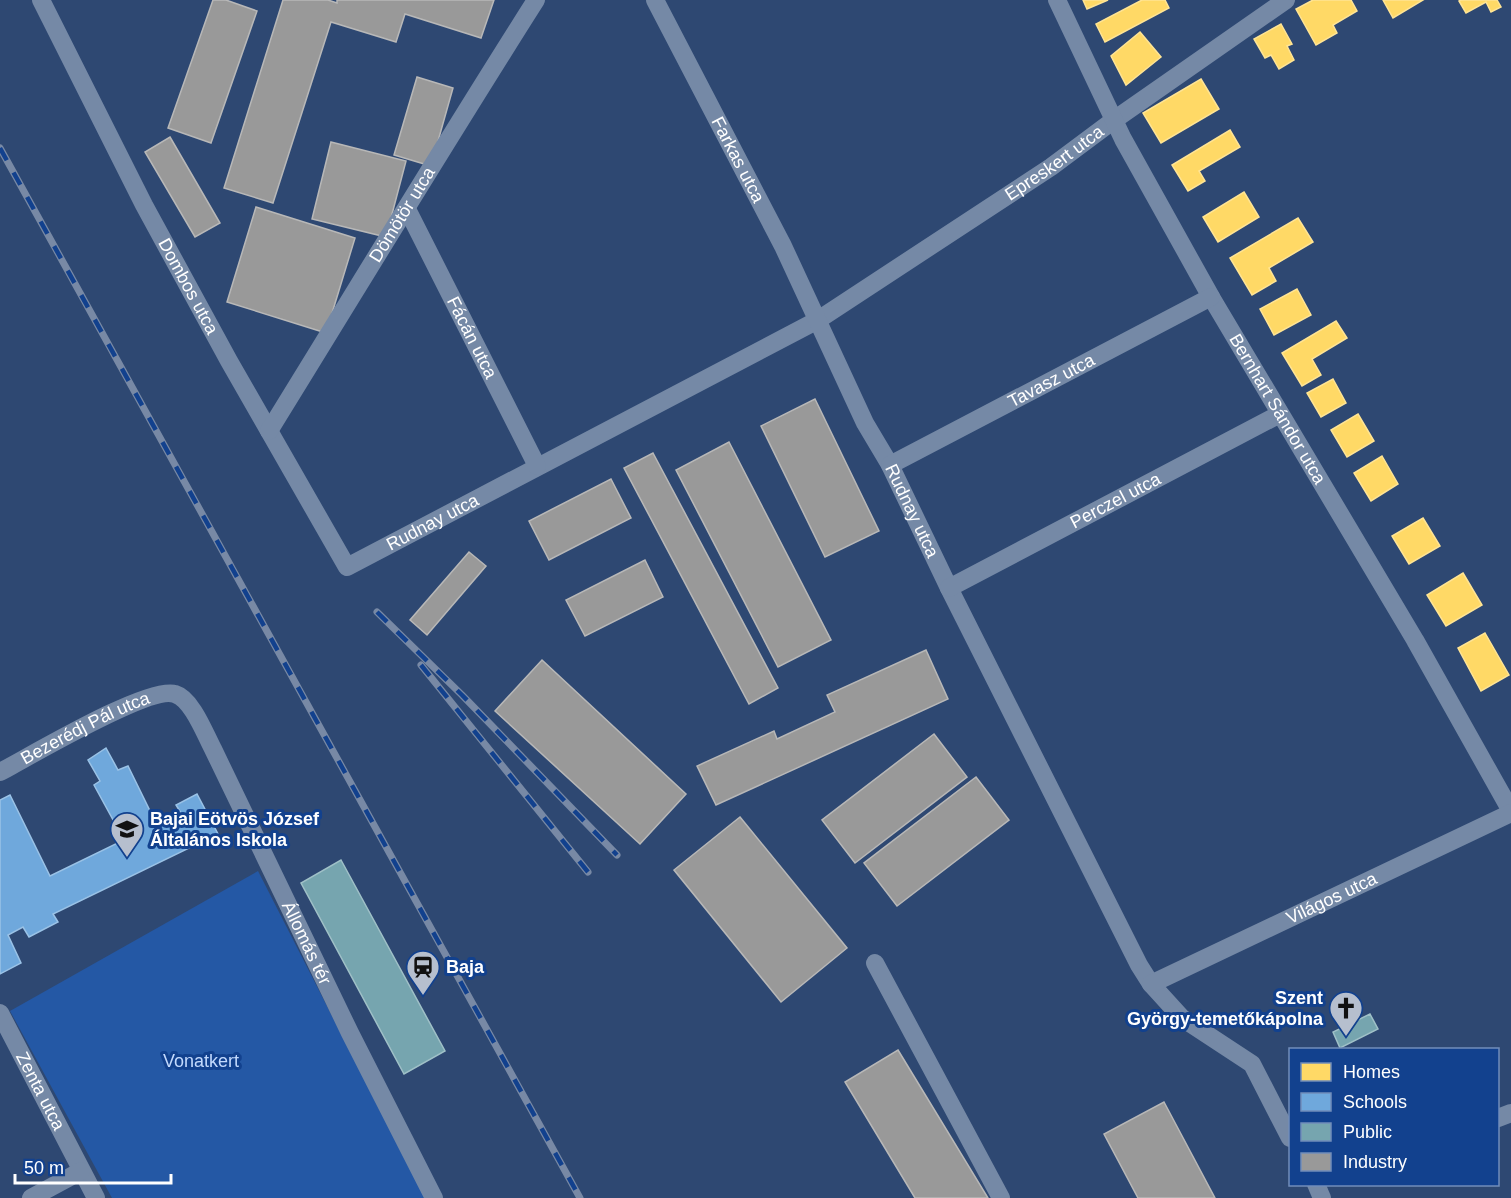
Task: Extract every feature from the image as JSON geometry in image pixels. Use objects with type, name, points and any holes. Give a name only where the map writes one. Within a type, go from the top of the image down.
[{"type":"street","name":"Dombos utca","points":[[41,0],[144,205],[347,567]]},
{"type":"street","name":"Dömötör utca","points":[[269,431],[407,209],[440,150],[536,0]]},
{"type":"street","name":"Farkas utca","points":[[655,0],[783,246],[818,320]]},
{"type":"street","name":"Bernhart Sándor utca","points":[[1057,0],[1114,120],[1211,297],[1415,640],[1511,812]]},
{"type":"street","name":"Epreskert utca","points":[[818,320],[1051,167],[1114,120],[1286,0]]},
{"type":"street","name":"Fácán utca","points":[[407,209],[537,466]]},
{"type":"street","name":"Tavasz utca","points":[[890,465],[1211,297]]},
{"type":"street","name":"Rudnay utca","points":[[347,567],[818,320],[865,423],[890,465],[949,588],[1139,965],[1151,984],[1182,1018],[1252,1064],[1289,1135]]},
{"type":"street","name":"Perczel utca","points":[[949,588],[1280,414]]},
{"type":"street","name":"Bezerédj Pál utca","points":[[0,772],[121,707],[155,694],[175,694]]},
{"type":"street","name":"Állomás tér","points":[[175,694],[190,705],[213,749],[358,1049],[434,1198]]},
{"type":"street","name":"Világos utca","points":[[1151,984],[1511,812]]},
{"type":"street","points":[[875,963],[1001,1198]]},
{"type":"street","name":"Zenta utca","points":[[0,1013],[96,1198]]},
{"type":"street","points":[[31,1198],[81,1171]]},
{"type":"green space","name":"Vonatkert","points":[[258,871],[425,1198],[112,1198],[10,1011]]},
{"type":"building: Homes","points":[[1083,0],[1108,0],[1087,9]]},
{"type":"building: Homes","points":[[1142,0],[1165,0],[1169,8],[1105,42],[1096,24]]},
{"type":"building: Homes","points":[[1313,0],[1351,0],[1357,11],[1333,25],[1337,33],[1316,45],[1296,9]]},
{"type":"building: Homes","points":[[1383,0],[1423,0],[1393,18]]},
{"type":"building: Homes","points":[[1497,0],[1501,7],[1491,12],[1486,2],[1466,13],[1459,1]]},
{"type":"building: Homes","points":[[1281,24],[1292,44],[1287,46],[1294,60],[1279,69],[1271,55],[1265,58],[1254,39]]},
{"type":"building: Homes","points":[[1140,32],[1161,57],[1126,85],[1111,56]]},
{"type":"building: Homes","points":[[1201,79],[1219,109],[1161,143],[1143,113]]},
{"type":"building: Homes","points":[[1230,130],[1240,147],[1199,171],[1205,181],[1188,191],[1172,165]]},
{"type":"building: Homes","points":[[1244,192],[1259,217],[1218,242],[1203,217]]},
{"type":"building: Homes","points":[[1298,218],[1313,242],[1269,268],[1276,281],[1252,295],[1230,258]]},
{"type":"building: Homes","points":[[1297,289],[1311,315],[1274,335],[1260,309]]},
{"type":"building: Homes","points":[[1336,321],[1347,338],[1312,359],[1321,375],[1302,386],[1282,353]]},
{"type":"building: Homes","points":[[1333,379],[1346,403],[1321,417],[1307,393]]},
{"type":"building: Homes","points":[[1358,414],[1374,441],[1347,457],[1331,430]]},
{"type":"building: Homes","points":[[1382,456],[1398,484],[1371,501],[1354,473]]},
{"type":"building: Homes","points":[[1423,518],[1440,546],[1409,564],[1392,536]]},
{"type":"building: Homes","points":[[1463,573],[1482,605],[1446,626],[1427,595]]},
{"type":"building: Homes","points":[[1485,633],[1509,675],[1481,691],[1458,648]]},
{"type":"building: Schools","name":"Bajai Eötvös József Általános Iskola","points":[[106,748],[118,770],[128,766],[157,825],[181,813],[176,805],[197,794],[218,834],[53,914],[58,922],[29,937],[23,927],[8,935],[21,963],[0,974],[0,800],[10,795],[50,876],[124,840],[94,785],[100,781],[88,760]]},
{"type":"building: Public","points":[[341,860],[445,1051],[404,1074],[301,883]]},
{"type":"building: Public","name":"Szent György-temetőkápolna","points":[[1370,1014],[1378,1029],[1340,1048],[1333,1032]]},
{"type":"building: Industry","points":[[213,0],[226,0],[257,11],[211,143],[168,128]]},
{"type":"building: Industry","points":[[283,0],[328,0],[337,3],[337,0],[494,0],[481,38],[405,14],[396,42],[331,22],[273,203],[224,188]]},
{"type":"building: Industry","points":[[417,77],[453,88],[431,166],[394,155]]},
{"type":"building: Industry","points":[[170,137],[220,223],[195,237],[145,152]]},
{"type":"building: Industry","points":[[331,142],[406,161],[386,237],[312,219]]},
{"type":"building: Industry","points":[[256,207],[355,238],[326,333],[227,302]]},
{"type":"building: Industry","points":[[815,399],[879,531],[825,557],[761,426]]},
{"type":"building: Industry","points":[[729,442],[831,640],[778,667],[676,470]]},
{"type":"building: Industry","points":[[653,453],[778,688],[749,704],[624,468]]},
{"type":"building: Industry","points":[[611,479],[631,518],[549,560],[529,521]]},
{"type":"building: Industry","points":[[469,552],[486,566],[427,635],[410,620]]},
{"type":"building: Industry","points":[[645,560],[663,597],[585,636],[566,600]]},
{"type":"building: Industry","points":[[926,650],[948,699],[716,805],[697,766],[774,731],[777,739],[835,712],[827,695]]},
{"type":"building: Industry","points":[[542,660],[686,794],[640,844],[495,711]]},
{"type":"building: Industry","points":[[934,734],[967,777],[855,863],[822,820]]},
{"type":"building: Industry","points":[[976,777],[1009,820],[897,906],[864,863]]},
{"type":"building: Industry","points":[[740,817],[847,948],[781,1002],[674,870]]},
{"type":"building: Industry","points":[[898,1050],[988,1198],[915,1198],[845,1082]]},
{"type":"building: Industry","points":[[1164,1102],[1215,1198],[1138,1198],[1104,1134]]},
{"type":"railway","points":[[0,148],[580,1198]]},
{"type":"railway","points":[[377,612],[462,695],[617,855]]},
{"type":"railway","points":[[421,665],[588,872]]},
{"type":"place","name":"Bajai Eötvös József Általános Iskola","points":[[127,858]]},
{"type":"place","name":"Baja","points":[[423,996]]},
{"type":"place","name":"Szent György-temetőkápolna","points":[[1346,1037]]}]
